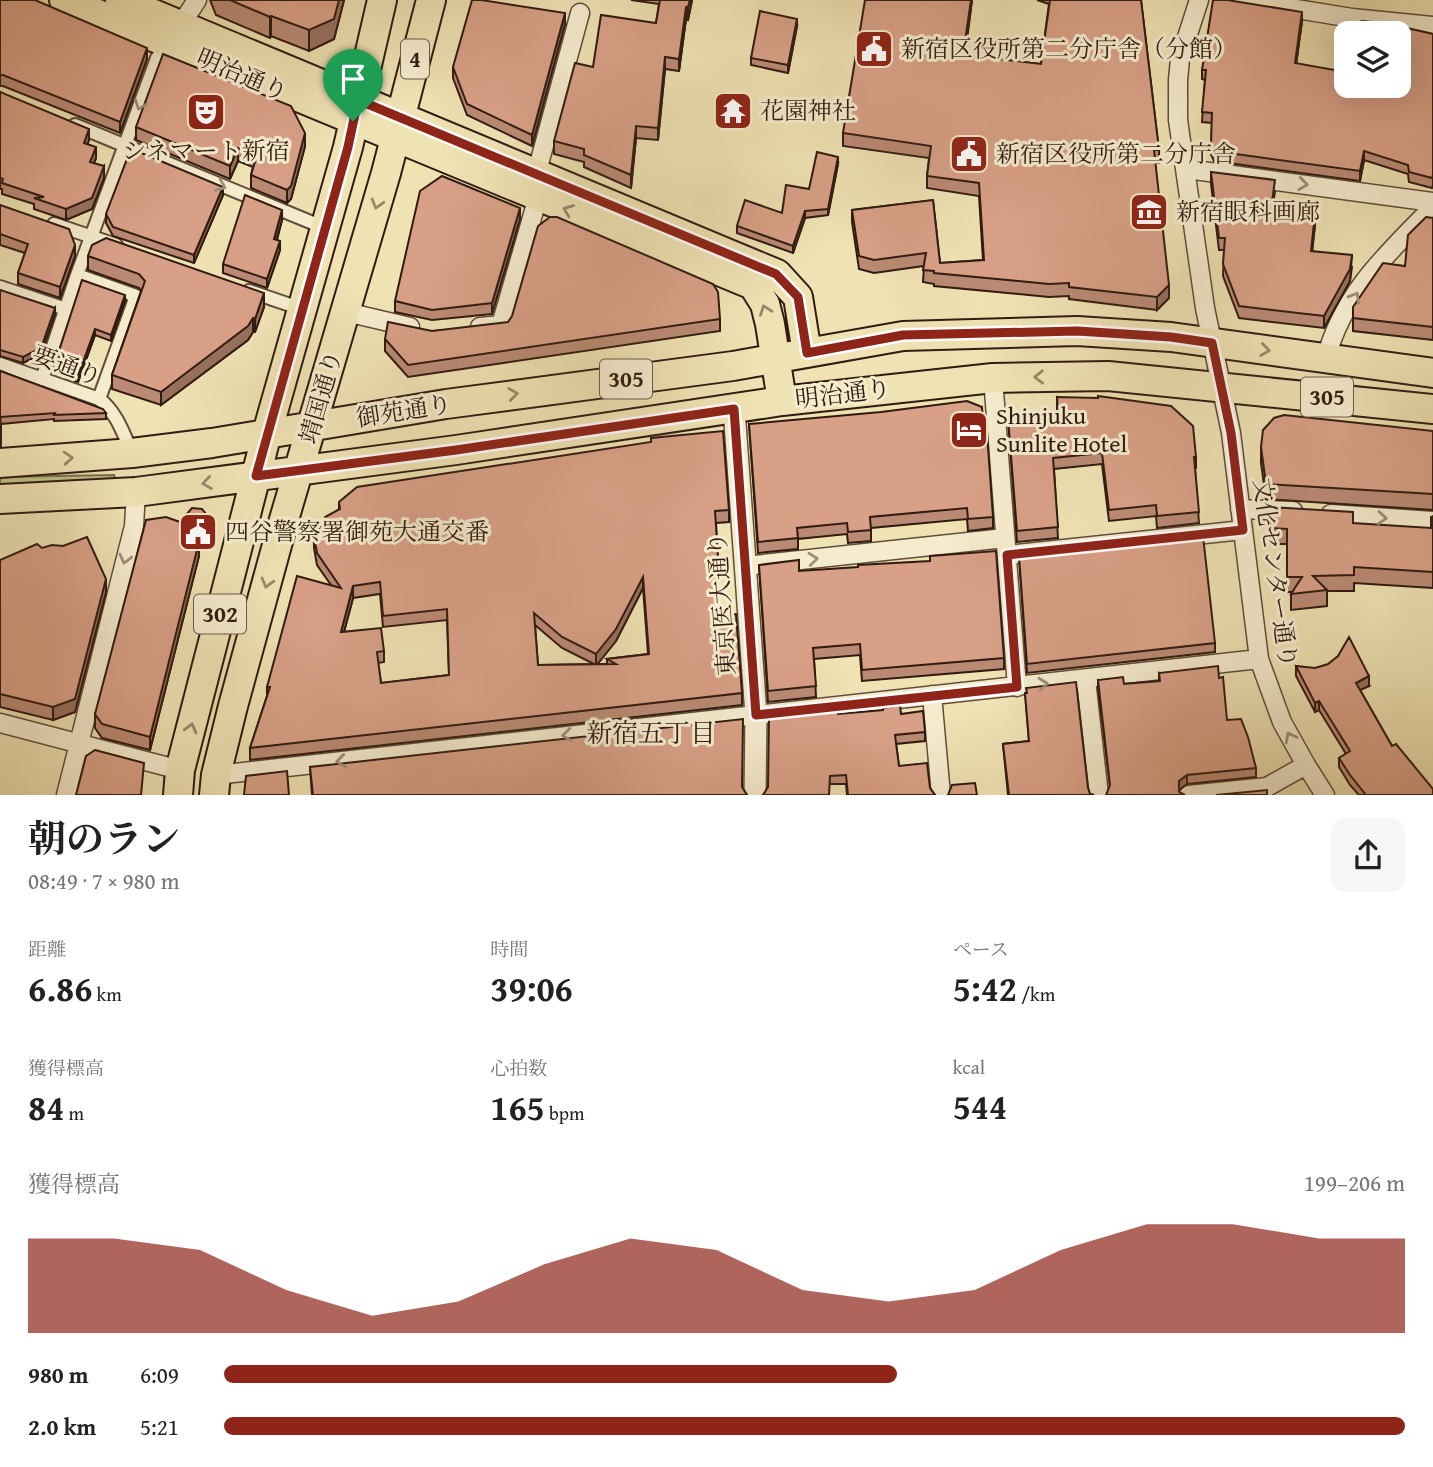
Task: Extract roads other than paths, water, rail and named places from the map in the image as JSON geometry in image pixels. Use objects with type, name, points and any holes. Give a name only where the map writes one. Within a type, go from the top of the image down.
[{"type":"main road","name":"明治通り","points":[[64,0],[174,34],[537,186],[752,285],[765,304],[782,401],[993,378],[1108,376],[1433,409]]},
{"type":"main road","name":"明治通り","points":[[120,0],[174,34]]},
{"type":"main road","name":"靖国通り","points":[[179,782],[267,433],[325,228],[382,0]]},
{"type":"main road","name":"靖国通り","points":[[215,785],[299,471],[386,173],[431,0]]},
{"type":"main road","name":"明治通り","points":[[537,186],[776,274],[798,297],[807,353],[903,335],[1077,331],[1171,337],[1433,373]]},
{"type":"main road","name":"御苑通り","points":[[0,463],[132,453],[807,353]]},
{"type":"main road","points":[[601,382],[608,428]]},
{"type":"main road","name":"御苑通り","points":[[0,499],[136,492],[608,428],[782,401]]},
{"type":"street","points":[[42,379],[77,275],[157,58],[197,0]]},
{"type":"street","name":"文化センター通り","points":[[1199,0],[1180,59],[1178,120],[1187,169],[1195,245],[1231,433],[1259,659],[1282,722],[1325,795]]},
{"type":"street","points":[[1241,0],[1352,18],[1433,26]]},
{"type":"street","points":[[466,328],[501,325],[580,13]]},
{"type":"street","points":[[63,120],[325,228]]},
{"type":"street","points":[[1187,169],[1433,204]]},
{"type":"street","points":[[1326,358],[1334,330],[1369,274],[1433,204]]},
{"type":"street","points":[[39,219],[131,250]]},
{"type":"street","points":[[77,275],[136,296],[99,399]]},
{"type":"street","points":[[236,286],[302,309]]},
{"type":"street","points":[[0,287],[66,309]]},
{"type":"street","points":[[346,312],[431,332]]},
{"type":"street","name":"要通り","points":[[0,364],[105,403],[118,422],[132,453]]},
{"type":"street","points":[[993,378],[1017,687]]},
{"type":"street","name":"東京医大通り","points":[[734,409],[756,715],[755,795]]},
{"type":"street","points":[[66,795],[134,526],[136,492]]},
{"type":"street","points":[[1240,509],[1433,522]]},
{"type":"street","points":[[746,566],[1243,530]]},
{"type":"street","points":[[215,785],[756,715],[1259,659]]},
{"type":"street","points":[[1086,680],[1099,795]]},
{"type":"street","points":[[932,695],[941,795]]},
{"type":"street","points":[[0,723],[78,743],[179,782]]},
{"type":"street","points":[[1189,795],[1267,787],[1306,765]]},
{"type":"place","name":"新宿区役所第二分庁舎（分館）","points":[[874,49]]},
{"type":"place","name":"花園神社","points":[[733,111]]},
{"type":"place","name":"シネマート新宿","points":[[206,112]]},
{"type":"place","name":"新宿区役所第二分庁舎","points":[[969,154]]},
{"type":"place","name":"新宿眼科画廊","points":[[1149,212]]},
{"type":"place","name":"Shinjuku Sunlite Hotel","points":[[969,430]]},
{"type":"place","name":"四谷警察署御苑大通交番","points":[[198,532]]},
{"type":"district","name":"新宿五丁目","points":[[651,733]]}]
